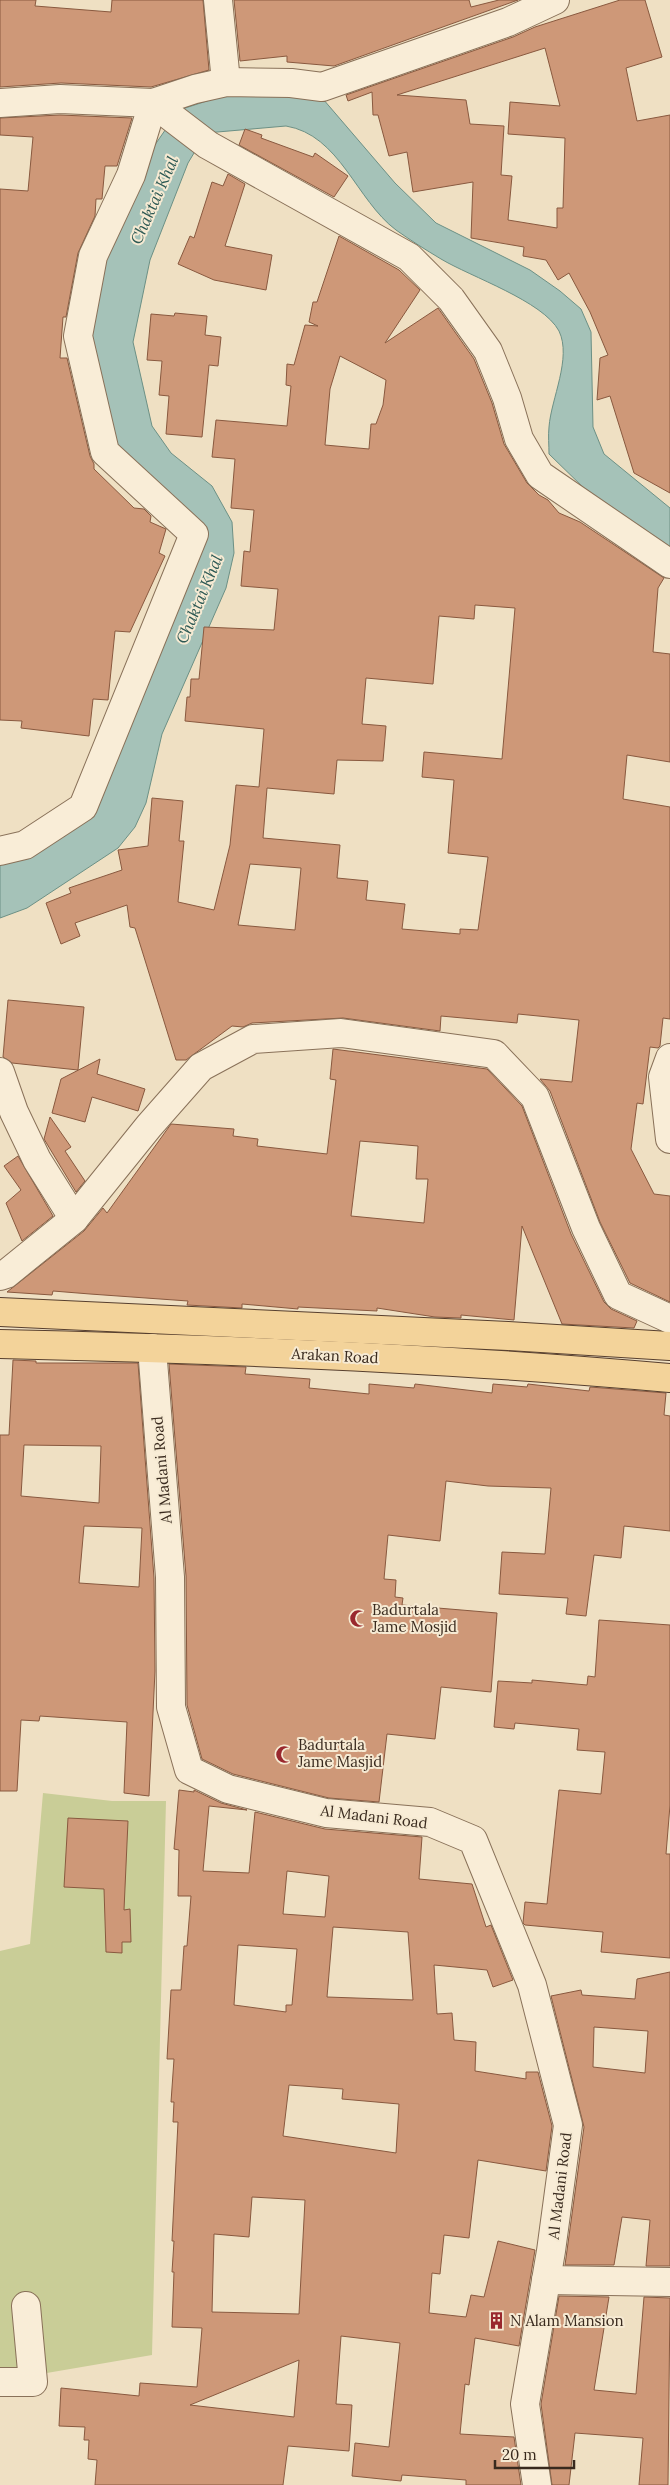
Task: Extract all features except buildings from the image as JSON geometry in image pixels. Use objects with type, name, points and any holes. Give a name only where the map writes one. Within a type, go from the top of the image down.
[{"type":"main road","name":"Arakan Road","points":[[0,1312],[670,1346]]},
{"type":"main road","name":"Arakan Road","points":[[0,1344],[152,1348],[523,1365],[670,1378]]},
{"type":"street","points":[[218,0],[226,82]]},
{"type":"street","points":[[0,104],[60,99],[158,106],[195,89],[226,82],[291,83],[322,87],[508,22],[554,0]]},
{"type":"street","points":[[158,106],[208,145],[409,256],[451,299],[488,351],[508,398],[519,439],[540,475],[670,564]]},
{"type":"street","points":[[0,851],[25,845],[83,806],[194,534],[105,452],[78,336],[93,256],[132,175],[158,106]]},
{"type":"street","points":[[0,1276],[6,1274],[74,1218],[149,1126],[202,1067],[253,1038],[341,1033],[494,1054],[535,1098],[586,1228],[618,1295],[670,1319]]},
{"type":"street","points":[[670,1058],[663,1076],[670,1139]]},
{"type":"street","points":[[0,1072],[14,1112],[37,1160],[74,1218]]},
{"type":"street","name":"Al Madani Road","points":[[152,1348],[170,1577],[171,1707],[189,1770],[228,1789],[326,1813],[430,1822],[473,1840],[532,1985],[568,2125],[546,2280],[525,2404],[537,2485]]},
{"type":"street","points":[[546,2280],[670,2282]]},
{"type":"street","points":[[0,2382],[33,2382],[26,2306]]},
{"type":"green space","points":[[43,1793],[112,1801],[166,1801],[152,2355],[0,2381],[0,1951],[30,1944]]},
{"type":"water","name":"Chaktai Khal","points":[[250,87],[323,99],[395,183],[436,223],[530,270],[560,291],[581,309],[591,332],[593,427],[604,454],[670,508],[670,548],[588,492],[549,454],[549,430],[560,379],[563,353],[559,331],[551,320],[523,300],[441,259],[396,230],[382,217],[334,155],[305,132],[286,126],[206,133],[188,163],[150,260],[133,342],[152,426],[171,453],[212,486],[232,522],[234,553],[226,588],[162,734],[146,803],[135,827],[118,848],[27,908],[0,918],[0,865],[11,862],[82,816],[197,542],[114,446],[89,334],[100,271],[150,152],[179,110]]},
{"type":"place","name":"Badurtala Jame Mosjid","points":[[358,1619]]},
{"type":"place","name":"Badurtala Jame Masjid","points":[[284,1754]]},
{"type":"place","name":"N Alam Mansion","points":[[496,2321]]}]
